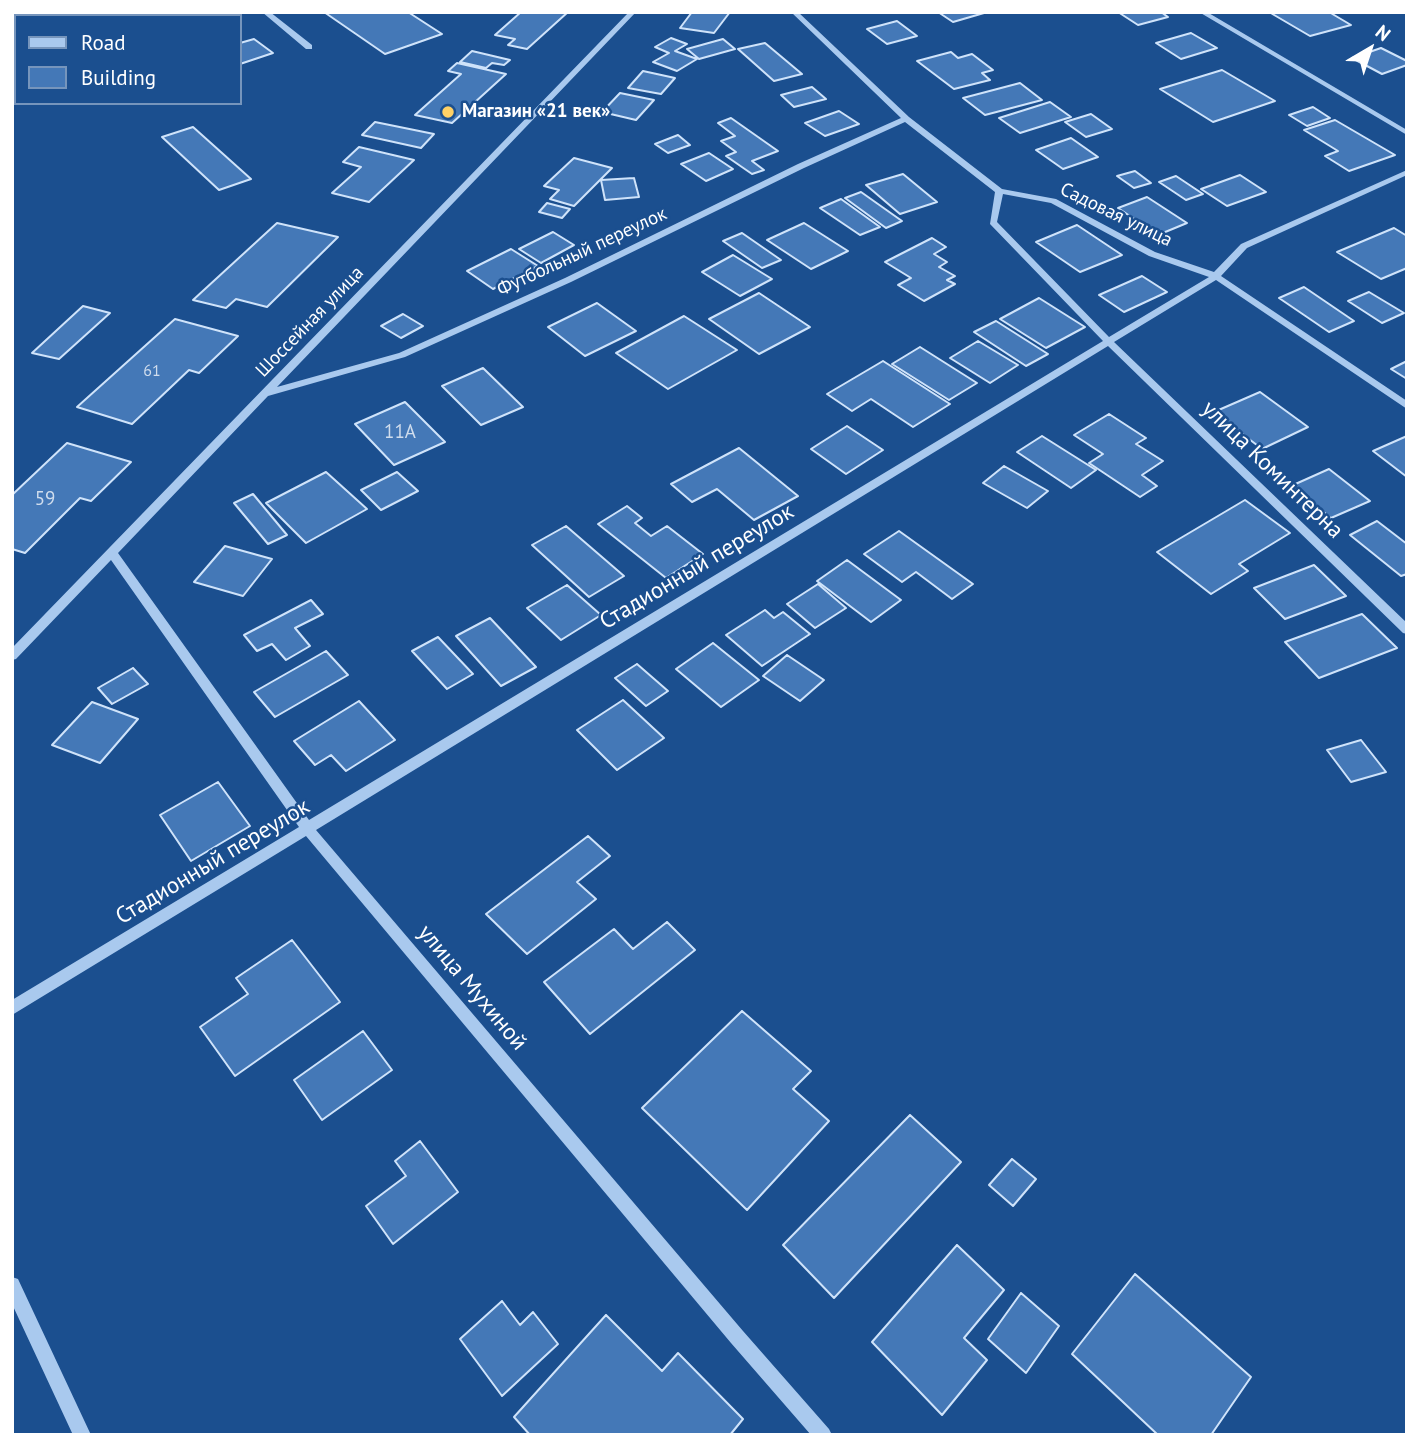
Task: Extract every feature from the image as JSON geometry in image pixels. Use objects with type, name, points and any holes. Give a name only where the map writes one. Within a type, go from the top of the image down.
[{"type":"street","points":[[265,12],[309,47]]},
{"type":"street","name":"Шоссейная улица","points":[[12,656],[633,12]]},
{"type":"street","name":"Садовая улица","points":[[794,12],[906,119],[999,191],[1053,201],[1152,254],[1216,276],[1407,405]]},
{"type":"street","points":[[1202,12],[1407,133]]},
{"type":"street","name":"Футбольный переулок","points":[[264,394],[402,355],[568,280],[801,166],[906,119]]},
{"type":"street","name":"Стадионный переулок","points":[[12,1008],[1216,276],[1244,246],[1407,172]]},
{"type":"street","name":"улица Коминтерна","points":[[999,191],[993,222],[1108,341],[1407,630]]},
{"type":"street","name":"улица Мухиной","points":[[111,552],[308,829],[822,1435]]},
{"type":"street","points":[[12,1285],[82,1435]]},
{"type":"building","points":[[219,12],[222,14],[174,14]]},
{"type":"building","points":[[324,12],[408,12],[442,34],[385,54]]},
{"type":"building","points":[[521,12],[568,12],[527,49],[508,45],[515,39],[495,35]]},
{"type":"building","points":[[692,12],[730,12],[714,33],[680,28]]},
{"type":"building","points":[[938,12],[982,12],[984,13],[953,22]]},
{"type":"building","points":[[1118,12],[1161,12],[1168,17],[1138,25]]},
{"type":"building","points":[[1269,12],[1329,12],[1351,25],[1310,36]]},
{"type":"building","points":[[897,21],[917,36],[887,44],[867,29]]},
{"type":"building","points":[[1191,33],[1217,48],[1181,59],[1156,43]]},
{"type":"building","points":[[671,38],[687,44],[675,51],[697,59],[677,71],[653,62],[669,53],[655,47]]},
{"type":"building","points":[[254,39],[273,53],[242,63],[242,42]]},
{"type":"building","points":[[723,39],[735,49],[699,59],[687,49]]},
{"type":"building","points":[[765,43],[802,74],[774,81],[738,49]]},
{"type":"building","points":[[1381,48],[1407,61],[1407,65],[1382,74],[1352,58]]},
{"type":"building","points":[[472,51],[510,60],[504,65],[492,63],[486,68],[460,62]]},
{"type":"building","points":[[951,52],[958,58],[972,54],[993,70],[982,73],[990,80],[954,89],[917,61]]},
{"type":"building","points":[[457,63],[506,74],[452,123],[415,115],[461,74],[448,71]]},
{"type":"building","points":[[1222,70],[1275,101],[1213,122],[1160,89]]},
{"type":"building","points":[[643,71],[675,78],[661,94],[628,88]]},
{"type":"building","points":[[1020,83],[1042,100],[985,115],[963,98]]},
{"type":"building","points":[[812,87],[826,99],[794,107],[781,95]]},
{"type":"building","points":[[620,93],[654,100],[636,120],[602,112]]},
{"type":"building","points":[[1050,102],[1071,117],[1020,133],[999,118]]},
{"type":"building","points":[[1313,107],[1330,118],[1307,126],[1289,115]]},
{"type":"building","points":[[839,111],[859,124],[825,136],[805,123]]},
{"type":"building","points":[[1091,114],[1112,129],[1086,137],[1065,122]]},
{"type":"building","points":[[731,118],[778,151],[752,161],[764,170],[752,174],[726,156],[736,152],[721,141],[735,136],[718,123]]},
{"type":"building","points":[[1335,120],[1395,155],[1349,171],[1325,156],[1338,151],[1304,130]]},
{"type":"building","points":[[375,122],[434,134],[421,148],[362,135]]},
{"type":"building","points":[[193,127],[251,179],[219,190],[162,137]]},
{"type":"building","points":[[678,135],[690,145],[668,153],[655,144]]},
{"type":"building","points":[[1071,138],[1098,157],[1063,169],[1036,150]]},
{"type":"building","points":[[359,147],[414,160],[369,202],[332,193],[361,167],[343,162]]},
{"type":"building","points":[[709,153],[733,169],[706,181],[681,164]]},
{"type":"building","points":[[574,158],[612,168],[574,206],[550,199],[559,190],[544,186]]},
{"type":"building","points":[[1135,171],[1151,183],[1134,188],[1117,176]]},
{"type":"building","points":[[903,174],[937,202],[900,214],[866,185]]},
{"type":"building","points":[[1240,175],[1266,192],[1227,206],[1201,189]]},
{"type":"building","points":[[1176,176],[1203,194],[1186,200],[1159,182]]},
{"type":"building","points":[[634,178],[639,197],[605,200],[601,180]]},
{"type":"building","points":[[861,192],[902,221],[886,228],[845,198]]},
{"type":"building","points":[[1147,197],[1187,223],[1158,235],[1118,208]]},
{"type":"building","points":[[841,199],[880,227],[860,235],[820,208]]},
{"type":"building","points":[[547,203],[570,209],[562,218],[539,212]]},
{"type":"building","points":[[277,223],[338,237],[267,307],[236,299],[226,308],[193,300]]},
{"type":"building","points":[[804,223],[848,251],[811,269],[767,240]]},
{"type":"building","points":[[1077,225],[1122,255],[1080,272],[1036,242]]},
{"type":"building","points":[[1394,228],[1407,236],[1407,268],[1381,279],[1337,252]]},
{"type":"building","points":[[553,232],[574,245],[541,263],[519,249]]},
{"type":"building","points":[[742,233],[781,260],[762,268],[723,241]]},
{"type":"building","points":[[932,238],[946,247],[934,254],[947,262],[939,267],[955,276],[947,280],[955,284],[924,301],[898,285],[911,278],[885,262]]},
{"type":"building","points":[[511,249],[538,266],[493,289],[467,271]]},
{"type":"building","points":[[733,255],[772,279],[740,296],[702,272]]},
{"type":"building","points":[[1142,276],[1167,292],[1124,312],[1099,295]]},
{"type":"building","points":[[1304,287],[1354,321],[1329,332],[1279,298]]},
{"type":"building","points":[[1369,292],[1404,313],[1382,323],[1348,301]]},
{"type":"building","points":[[759,293],[810,327],[759,354],[709,319]]},
{"type":"building","points":[[1039,298],[1085,327],[1046,348],[1000,319]]},
{"type":"building","points":[[597,303],[636,331],[585,356],[548,327]]},
{"type":"building","points":[[83,306],[110,313],[59,359],[32,353]]},
{"type":"building","points":[[403,314],[423,326],[401,338],[381,326]]},
{"type":"building","points":[[684,316],[737,350],[668,389],[616,353]]},
{"type":"building","points":[[175,319],[238,336],[199,373],[189,370],[132,424],[77,407]]},
{"type":"building","points":[[996,321],[1048,354],[1026,366],[974,332]]},
{"type":"building","points":[[978,341],[1018,365],[990,383],[950,358]]},
{"type":"building","points":[[920,347],[977,383],[949,400],[892,364]]},
{"type":"building","points":[[883,361],[950,404],[913,427],[871,399],[852,411],[827,394]]},
{"type":"building","points":[[1407,361],[1407,379],[1391,369]]},
{"type":"building","points":[[483,368],[523,407],[481,425],[442,386]]},
{"type":"building","points":[[1260,392],[1308,427],[1262,449],[1214,412]]},
{"type":"building","points":[[405,402],[445,442],[394,465],[355,424]]},
{"type":"building","points":[[1109,414],[1146,438],[1136,444],[1163,461],[1142,475],[1157,486],[1140,497],[1089,463],[1103,454],[1074,435]]},
{"type":"building","points":[[847,426],[883,450],[846,474],[811,449]]},
{"type":"building","points":[[1042,436],[1096,470],[1071,488],[1017,452]]},
{"type":"building","points":[[1407,436],[1407,477],[1373,451]]},
{"type":"building","points":[[67,443],[131,462],[91,501],[80,498],[25,553],[12,549],[12,495]]},
{"type":"building","points":[[739,448],[798,496],[754,520],[717,489],[692,502],[671,484]]},
{"type":"building","points":[[1004,466],[1048,491],[1027,508],[983,483]]},
{"type":"building","points":[[1329,469],[1370,501],[1331,518],[1291,486]]},
{"type":"building","points":[[326,472],[367,509],[306,543],[266,503]]},
{"type":"building","points":[[397,472],[418,491],[381,510],[361,490]]},
{"type":"building","points":[[253,494],[287,535],[268,544],[234,503]]},
{"type":"building","points":[[1245,500],[1290,533],[1239,564],[1248,571],[1211,594],[1157,552]]},
{"type":"building","points":[[627,506],[642,518],[635,523],[651,536],[667,526],[703,554],[666,578],[598,524]]},
{"type":"building","points":[[1377,521],[1407,544],[1407,574],[1401,576],[1350,535]]},
{"type":"building","points":[[566,526],[624,576],[589,597],[532,545]]},
{"type":"building","points":[[899,531],[973,584],[952,599],[916,572],[902,582],[864,554]]},
{"type":"building","points":[[225,546],[272,559],[243,596],[194,582]]},
{"type":"building","points":[[847,560],[901,600],[871,622],[817,581]]},
{"type":"building","points":[[1314,565],[1346,596],[1285,619],[1254,588]]},
{"type":"building","points":[[818,584],[846,608],[815,628],[787,604]]},
{"type":"building","points":[[567,585],[601,615],[561,640],[527,608]]},
{"type":"building","points":[[311,600],[323,614],[295,628],[310,646],[286,660],[272,644],[257,651],[244,635]]},
{"type":"building","points":[[765,610],[774,618],[783,612],[810,634],[762,666],[726,635]]},
{"type":"building","points":[[1362,614],[1397,648],[1319,678],[1285,642]]},
{"type":"building","points":[[490,618],[536,667],[501,686],[456,636]]},
{"type":"building","points":[[438,637],[473,674],[447,689],[412,651]]},
{"type":"building","points":[[713,643],[759,680],[721,707],[676,669]]},
{"type":"building","points":[[326,651],[348,675],[275,717],[254,692]]},
{"type":"building","points":[[787,655],[824,680],[800,701],[763,676]]},
{"type":"building","points":[[637,664],[668,691],[646,706],[615,678]]},
{"type":"building","points":[[133,668],[148,684],[112,704],[98,688]]},
{"type":"building","points":[[623,700],[664,738],[617,770],[577,730]]},
{"type":"building","points":[[359,701],[395,740],[346,771],[331,755],[315,765],[294,741]]},
{"type":"building","points":[[92,702],[138,719],[100,763],[52,745]]},
{"type":"building","points":[[1361,740],[1386,772],[1351,782],[1327,750]]},
{"type":"building","points":[[218,782],[250,826],[191,861],[160,815]]},
{"type":"building","points":[[588,836],[610,856],[577,882],[596,899],[527,954],[486,914]]},
{"type":"building","points":[[667,922],[695,950],[590,1034],[544,982],[614,929],[633,949]]},
{"type":"building","points":[[292,940],[340,1002],[235,1076],[200,1027],[248,994],[236,978]]},
{"type":"building","points":[[742,1011],[811,1071],[793,1089],[829,1121],[747,1210],[642,1108]]},
{"type":"building","points":[[363,1031],[392,1070],[322,1120],[294,1080]]},
{"type":"building","points":[[910,1115],[961,1162],[834,1298],[783,1245]]},
{"type":"building","points":[[420,1141],[458,1192],[393,1244],[366,1206],[406,1176],[395,1161]]},
{"type":"building","points":[[1012,1159],[1036,1179],[1013,1206],[989,1185]]},
{"type":"building","points":[[957,1245],[1004,1290],[964,1338],[987,1360],[942,1415],[872,1342]]},
{"type":"building","points":[[1135,1274],[1251,1377],[1211,1435],[1158,1435],[1072,1354]]},
{"type":"building","points":[[1021,1293],[1059,1326],[1026,1373],[988,1339]]},
{"type":"building","points":[[502,1301],[520,1325],[533,1312],[558,1344],[502,1396],[460,1339]]},
{"type":"building","points":[[606,1315],[662,1371],[678,1353],[743,1419],[730,1435],[530,1435],[514,1417]]},
{"type":"place","name":"Магазин «21 век»","points":[[448,112]]}]
